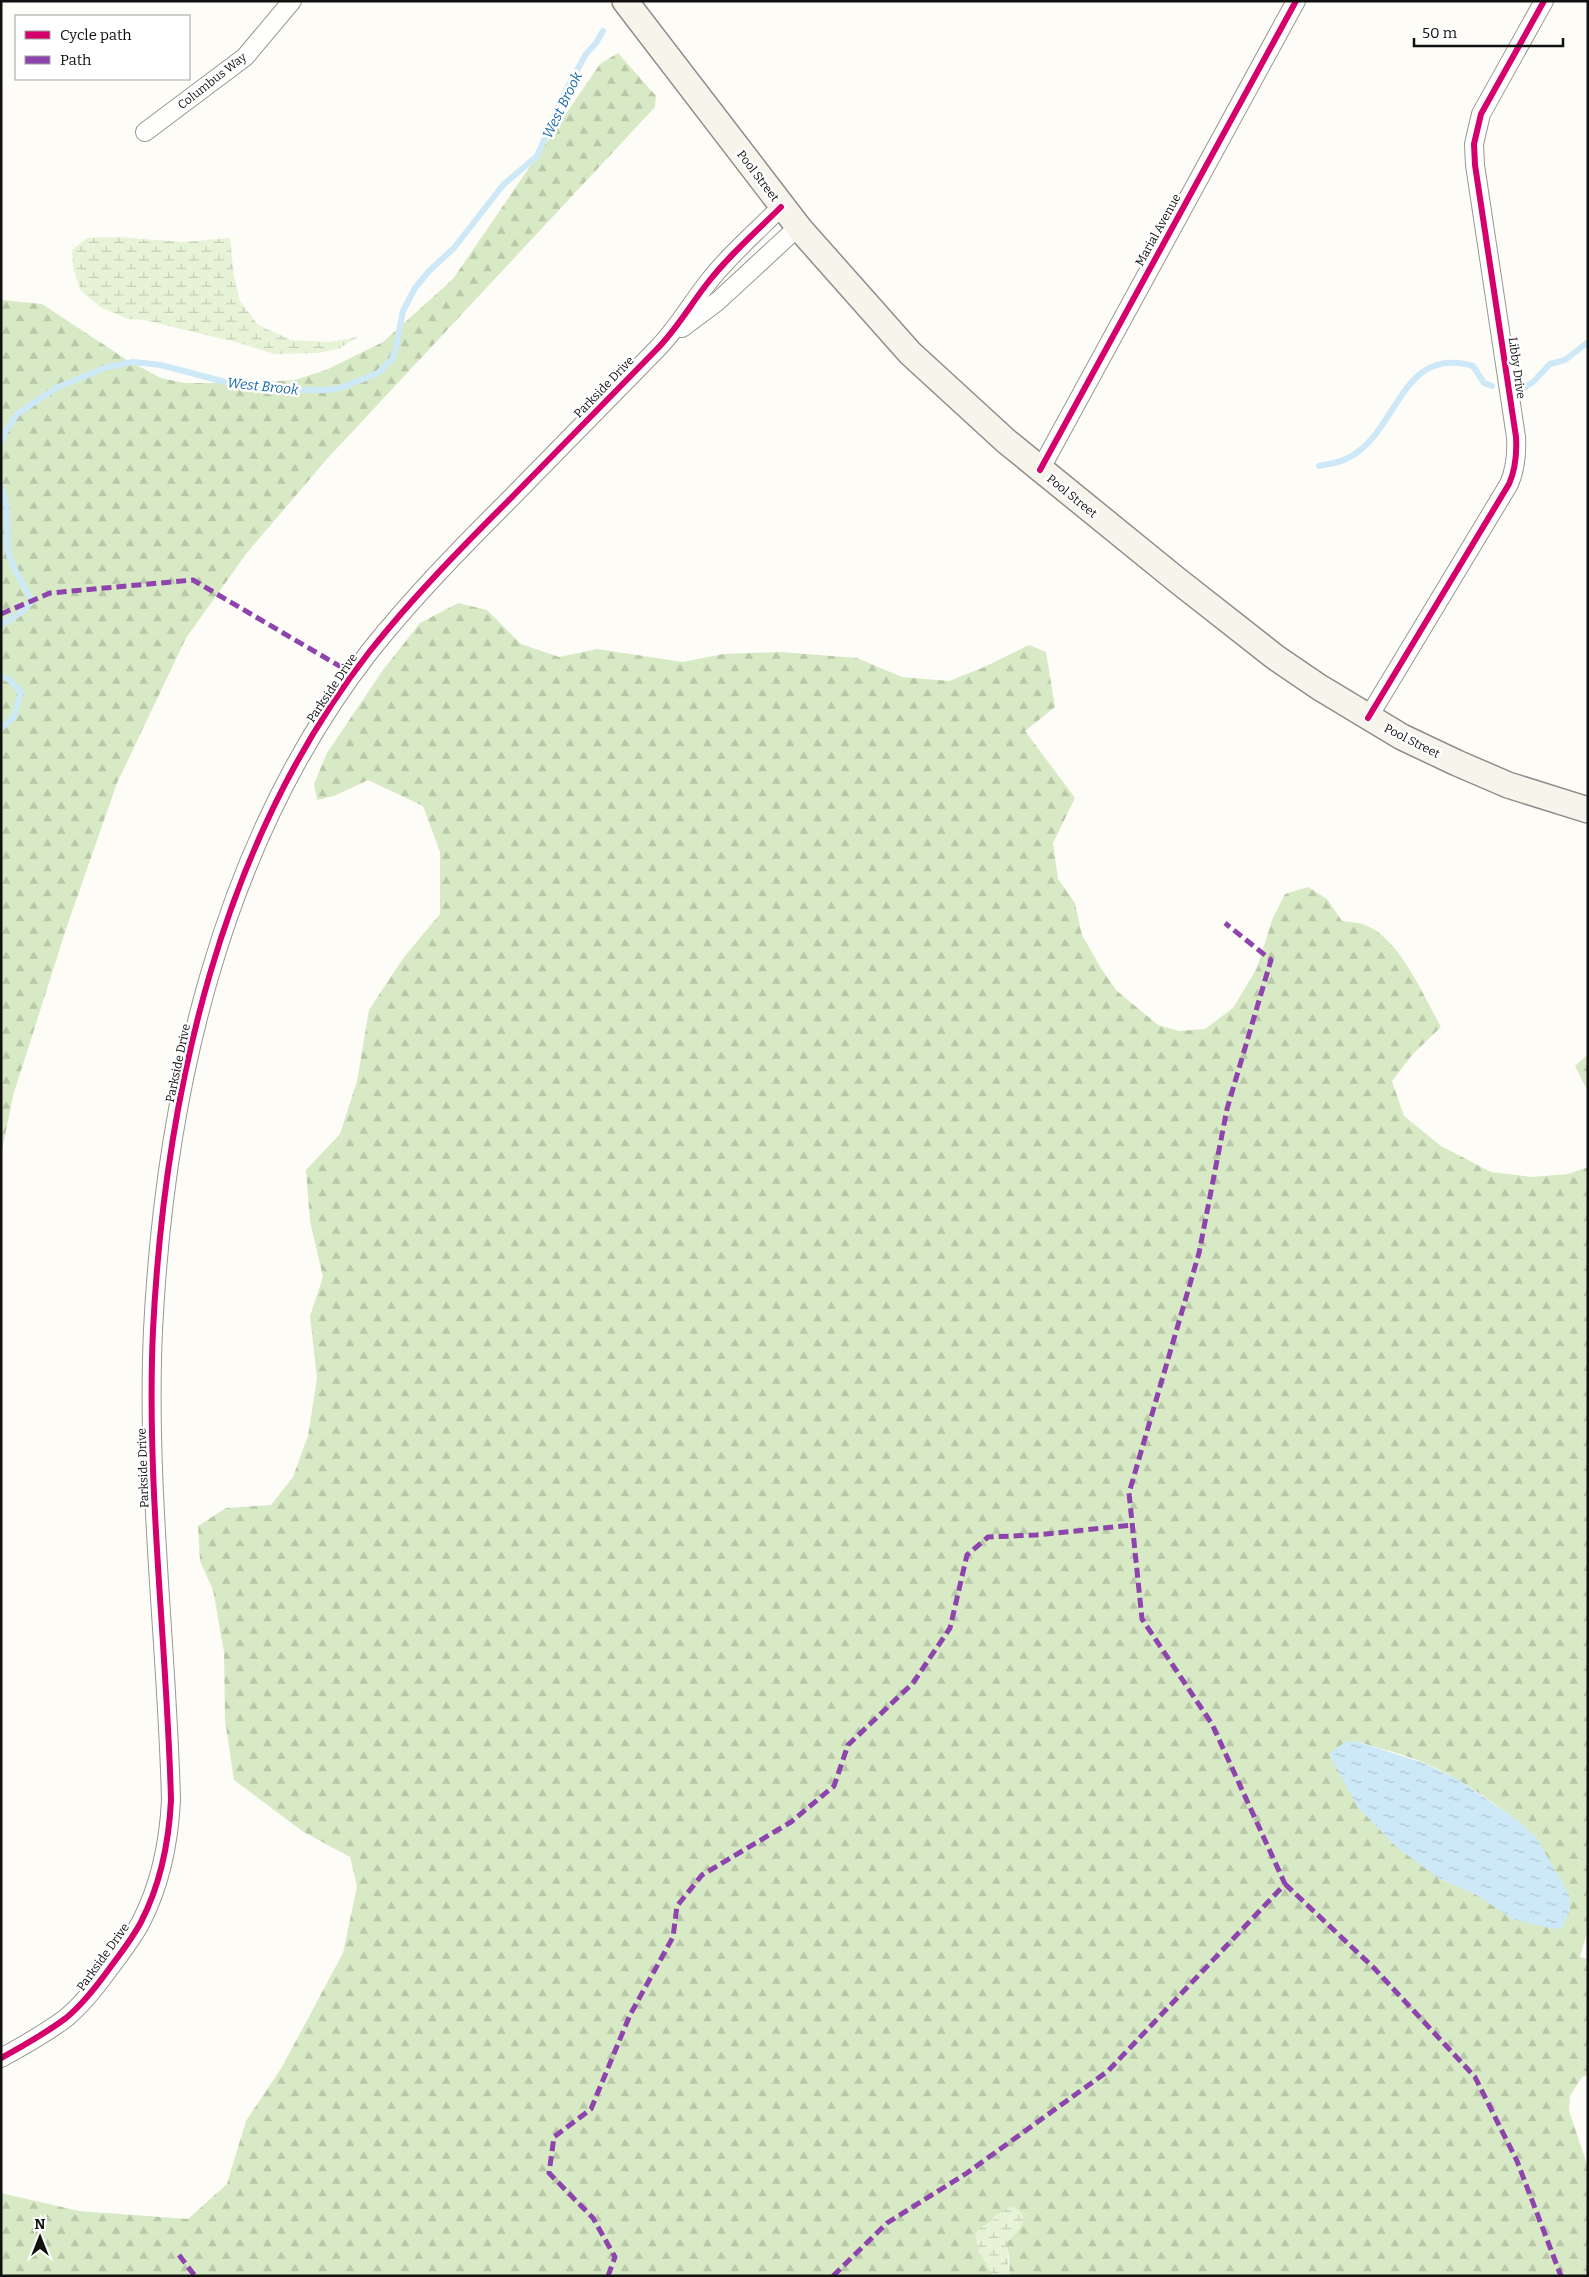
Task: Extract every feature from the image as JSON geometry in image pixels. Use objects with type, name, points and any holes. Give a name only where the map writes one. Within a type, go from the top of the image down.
[{"type":"main road","name":"Pool Street","points":[[625,1],[664,49],[781,207],[798,227],[910,353],[974,414],[1040,470],[1275,657],[1318,687],[1402,737],[1485,776],[1540,796],[1588,810]]},
{"type":"street","name":"Columbus Way","points":[[145,132],[245,57],[292,1]]},
{"type":"street","name":"Marial Avenue","points":[[1040,470],[1296,1]]},
{"type":"street","name":"Libby Drive","points":[[1368,718],[1514,473],[1516,438],[1475,165],[1474,144],[1480,114],[1544,1]]},
{"type":"street","name":"Parkside Drive","points":[[1,2058],[67,2017],[88,1997],[128,1944],[150,1903],[170,1824],[170,1767],[153,1422],[153,1335],[158,1250],[168,1171],[194,1036],[223,932],[240,883],[268,817],[302,753],[344,686],[370,652],[451,558],[669,336],[707,283],[781,207]]},
{"type":"street","name":"Parkside Drive","points":[[669,336],[718,301],[798,227]]},
{"type":"green space","points":[[618,53],[656,96],[655,107],[326,460],[246,554],[186,638],[117,783],[66,929],[13,1096],[1,1155],[1,300],[42,304],[127,360],[161,378],[184,383],[248,383],[295,380],[326,370],[383,342],[453,279],[600,64]]},
{"type":"green space","points":[[116,237],[183,242],[230,238],[234,276],[240,301],[258,325],[291,340],[330,342],[358,337],[338,349],[318,353],[275,354],[235,342],[144,320],[128,319],[100,307],[81,291],[73,268],[72,250],[87,238]]},
{"type":"green space","points":[[458,603],[487,610],[521,644],[559,657],[597,649],[683,662],[723,654],[781,652],[857,658],[902,677],[949,681],[982,668],[1029,645],[1046,652],[1055,707],[1025,731],[1075,798],[1053,843],[1058,879],[1075,903],[1082,935],[1102,970],[1117,991],[1158,1025],[1179,1031],[1205,1029],[1233,1008],[1257,968],[1272,920],[1285,894],[1308,887],[1327,899],[1342,921],[1365,925],[1389,942],[1409,969],[1441,1027],[1412,1055],[1392,1081],[1404,1116],[1441,1146],[1491,1172],[1532,1177],[1568,1174],[1588,1167],[1588,1929],[1580,1957],[1588,1959],[1588,2075],[1582,2077],[1570,2096],[1569,2111],[1588,2167],[1588,2276],[1008,2276],[1010,2262],[997,2214],[991,2222],[979,2229],[979,2252],[986,2260],[993,2276],[1,2276],[1,2193],[79,2211],[188,2219],[227,2184],[246,2121],[282,2067],[343,1953],[357,1886],[350,1857],[302,1831],[234,1780],[225,1720],[224,1652],[213,1590],[200,1561],[198,1526],[226,1508],[271,1505],[293,1477],[308,1436],[317,1378],[310,1316],[323,1277],[310,1221],[306,1170],[340,1134],[357,1081],[369,1010],[404,957],[440,914],[440,852],[423,806],[368,780],[334,796],[317,800],[314,784],[327,753],[383,670],[420,623]],"holes":[[[1355,1741],[1417,1760],[1440,1770],[1497,1806],[1536,1837],[1512,1919],[1479,1896],[1438,1878]]]},
{"type":"green space","points":[[1588,1056],[1588,1092],[1575,1066]]},
{"type":"green space","points":[[1013,2207],[1019,2211],[1023,2220],[1016,2234],[1007,2242],[1009,2273],[1008,2276],[993,2276],[980,2253],[976,2234],[981,2227],[1001,2212]]},
{"type":"water","points":[[1355,1741],[1424,1763],[1459,1780],[1517,1820],[1536,1837],[1569,1894],[1570,1910],[1563,1927],[1554,1929],[1512,1919],[1479,1896],[1438,1878],[1395,1846],[1357,1806],[1329,1754],[1345,1742]]},
{"type":"waterway","name":"West Brook","points":[[1,443],[5,432],[17,414],[56,388],[104,368],[133,362],[161,365],[225,382],[299,390],[328,390],[343,387],[378,373],[392,359],[403,311],[415,288],[429,271],[454,248],[503,185],[537,156],[565,92],[586,54],[596,43],[603,31]]},
{"type":"waterway","points":[[1525,387],[1533,382],[1550,364],[1565,360],[1588,342]]},
{"type":"waterway","points":[[1319,466],[1346,459],[1364,447],[1378,431],[1414,379],[1429,368],[1448,363],[1473,366],[1484,383],[1492,386]]},
{"type":"waterway","name":"West Brook","points":[[1,487],[6,503],[9,556],[32,601],[22,612],[1,625]]},
{"type":"waterway","name":"West Brook","points":[[1,676],[10,680],[21,692],[14,717],[1,728]]},
{"type":"marked path","points":[[1,614],[50,593],[193,580],[353,674]]},
{"type":"marked path","points":[[833,2276],[887,2223],[967,2173],[1108,2071],[1285,1884],[1212,1724],[1142,1619],[1129,1493],[1199,1253],[1227,1109],[1271,960],[1225,923]]},
{"type":"marked path","points":[[608,2276],[615,2257],[593,2218],[549,2173],[554,2137],[591,2109],[630,2015],[673,1937],[677,1906],[702,1875],[791,1822],[834,1786],[848,1745],[913,1683],[950,1628],[967,1555],[988,1537],[1036,1535],[1133,1525]]},
{"type":"marked path","points":[[1285,1884],[1374,1968],[1475,2077],[1517,2161],[1561,2276]]},
{"type":"marked path","points":[[179,2255],[195,2276]]},
{"type":"cycle path","points":[[1040,470],[1296,1]]},
{"type":"cycle path","points":[[1368,718],[1509,484],[1515,467],[1516,437],[1475,165],[1474,144],[1481,114],[1544,1]]},
{"type":"cycle path","points":[[1,2058],[66,2018],[84,2001],[99,1982],[130,1940],[148,1908],[166,1847],[171,1800],[152,1447],[153,1330],[160,1241],[171,1151],[188,1061],[210,973],[239,887],[275,804],[318,725],[370,651],[403,611],[456,554],[663,342],[714,275],[781,207]]}]
